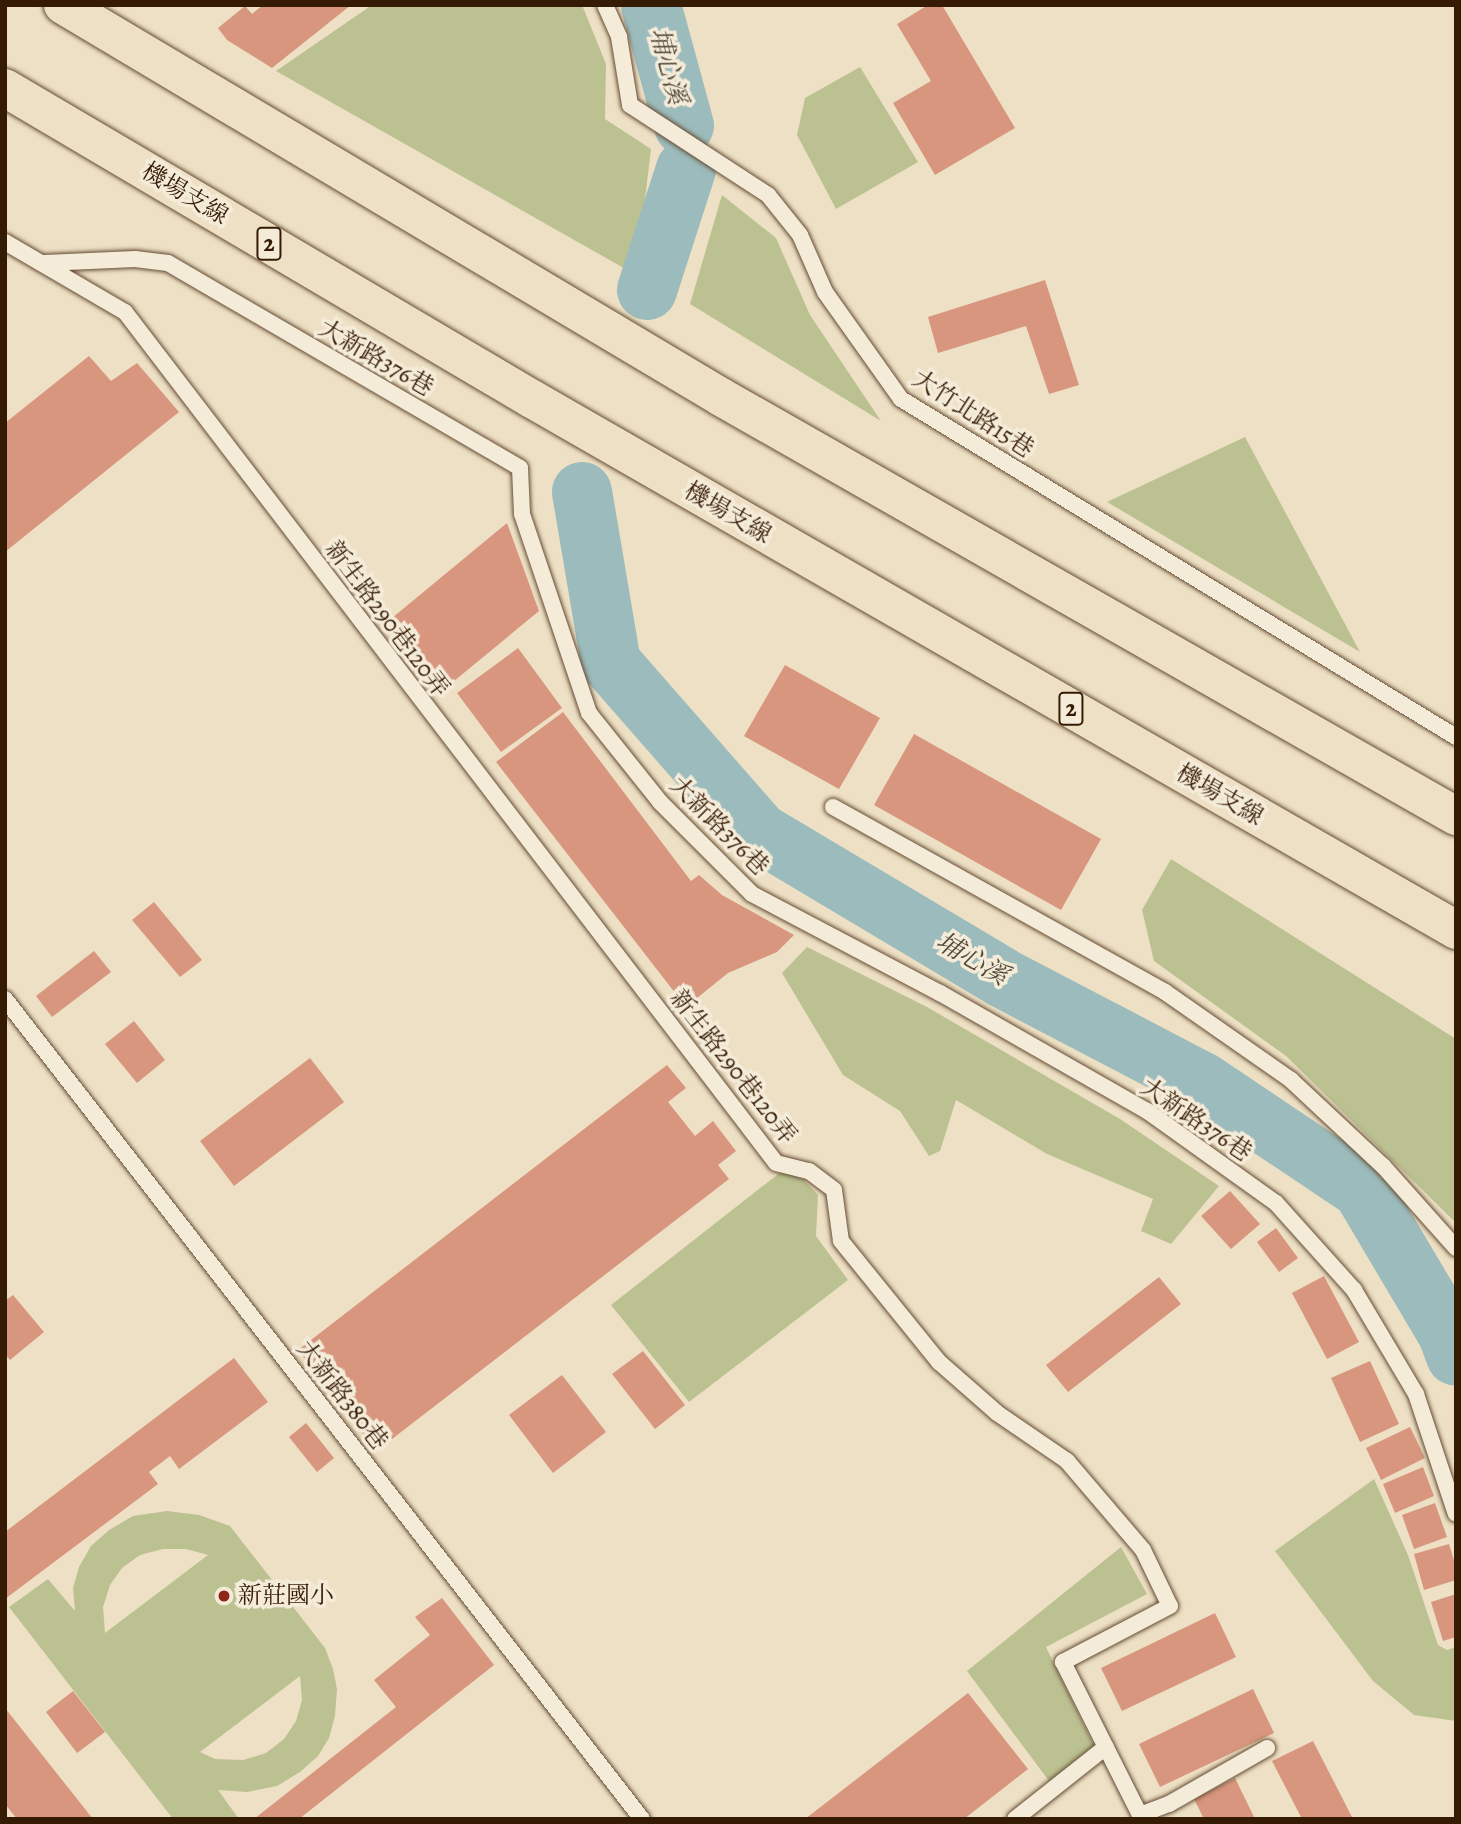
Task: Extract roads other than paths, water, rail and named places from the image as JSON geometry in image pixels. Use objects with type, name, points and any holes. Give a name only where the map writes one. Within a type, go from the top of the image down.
[{"type":"highway","points":[[62,5],[721,397],[1456,816]]},
{"type":"highway","name":"機場支線","points":[[5,88],[685,488],[1456,930]]},
{"type":"lane","name":"大竹北路15巷","points":[[605,5],[619,37],[630,105],[768,195],[800,235],[825,292],[901,399],[1456,737]]},
{"type":"lane","name":"新生路290巷120弄","points":[[5,242],[125,312],[776,1164],[810,1171],[834,1190],[841,1241],[939,1362],[997,1413],[1067,1461],[1143,1550],[1170,1606],[1063,1662],[1140,1815],[1169,1804],[1267,1748]]},
{"type":"lane","name":"大新路376巷","points":[[45,263],[135,259],[168,263],[520,468],[522,514],[589,713],[660,802],[752,894],[940,993],[1147,1111],[1276,1203],[1354,1290],[1416,1394],[1456,1514]]},
{"type":"lane","points":[[833,807],[1165,992],[1279,1072],[1383,1166],[1456,1248]]},
{"type":"lane","name":"大新路380巷","points":[[5,999],[642,1819]]},
{"type":"lane","points":[[1015,1819],[1106,1747]]},
{"type":"lane","points":[[1169,1804],[1177,1819]]},
{"type":"waterway","name":"埔心溪","points":[[651,5],[684,126]]},
{"type":"waterway","points":[[647,290],[686,169]]},
{"type":"waterway","name":"埔心溪","points":[[582,492],[611,663],[760,833],[1003,978],[1202,1082],[1362,1189],[1448,1334],[1456,1356]]},
{"type":"place","name":"新莊國小","points":[[224,1596]]}]
